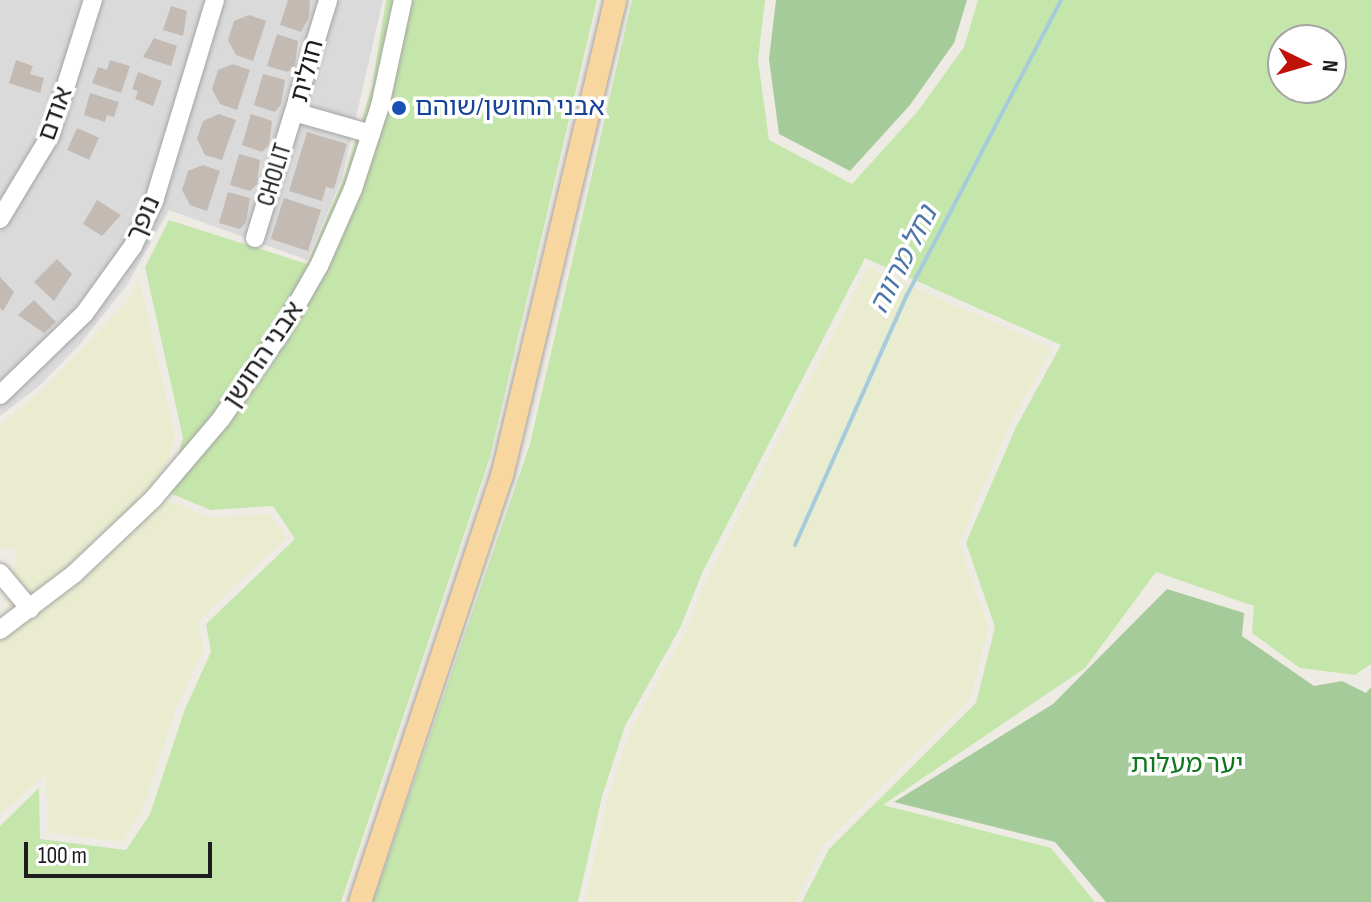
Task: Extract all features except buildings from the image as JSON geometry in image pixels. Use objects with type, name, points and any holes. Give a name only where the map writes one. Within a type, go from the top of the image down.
[{"type":"main road","points":[[360,902],[502,476],[615,0]]},
{"type":"street","name":"אודם","points":[[0,219],[50,136],[93,0]]},
{"type":"street","name":"נופך","points":[[0,395],[76,323],[133,246],[159,185],[215,0]]},
{"type":"street","name":"חולית","points":[[328,0],[294,112],[371,134]]},
{"type":"street","name":"אבני החושן","points":[[0,630],[30,609],[153,499],[252,377],[319,266],[371,134],[403,0]]},
{"type":"street","name":"CHOLIT","points":[[255,238],[294,112]]},
{"type":"street","points":[[0,573],[30,609]]},
{"type":"shaded area","points":[[0,0],[383,0],[342,178],[307,260],[169,210],[127,285],[80,344],[38,387],[0,416]]},
{"type":"green space","points":[[386,0],[597,0],[490,457],[341,902],[0,902],[0,826],[39,788],[40,839],[126,850],[150,814],[185,709],[211,652],[206,624],[295,539],[273,506],[211,510],[167,492],[183,438],[145,267],[169,220],[307,264],[344,178],[372,87]]},
{"type":"green space","points":[[632,0],[765,0],[758,60],[769,140],[852,184],[918,111],[964,47],[978,0],[1371,0],[1371,664],[1355,675],[1300,668],[1252,633],[1254,606],[1156,572],[1085,668],[883,805],[1051,848],[1095,902],[802,902],[829,849],[976,703],[995,627],[966,543],[1016,427],[1061,345],[865,258],[703,571],[680,628],[625,726],[602,796],[578,902],[373,902],[530,444]]},
{"type":"green space","points":[[776,0],[967,0],[954,43],[910,105],[850,171],[779,134],[769,59]]},
{"type":"green space","points":[[868,267],[1052,348],[1010,424],[959,543],[988,627],[970,700],[823,845],[795,902],[585,902],[608,798],[631,729],[686,631],[709,574]]},
{"type":"green space","points":[[139,279],[175,437],[158,496],[210,518],[269,514],[286,538],[198,621],[203,651],[177,706],[143,810],[122,842],[48,832],[46,774],[0,814],[0,642],[17,549],[0,547],[0,425],[44,389],[129,299]]},
{"type":"green space","name":"יער מעלות","points":[[1167,589],[1244,613],[1242,636],[1314,686],[1342,681],[1366,693],[1371,687],[1371,902],[1106,902],[1055,842],[894,802],[1053,704]]},
{"type":"waterway","name":"נחל מרווה","points":[[795,545],[907,295],[1061,0]]},
{"type":"place","name":"אבני החושן/שוהם","points":[[399,108]]}]
